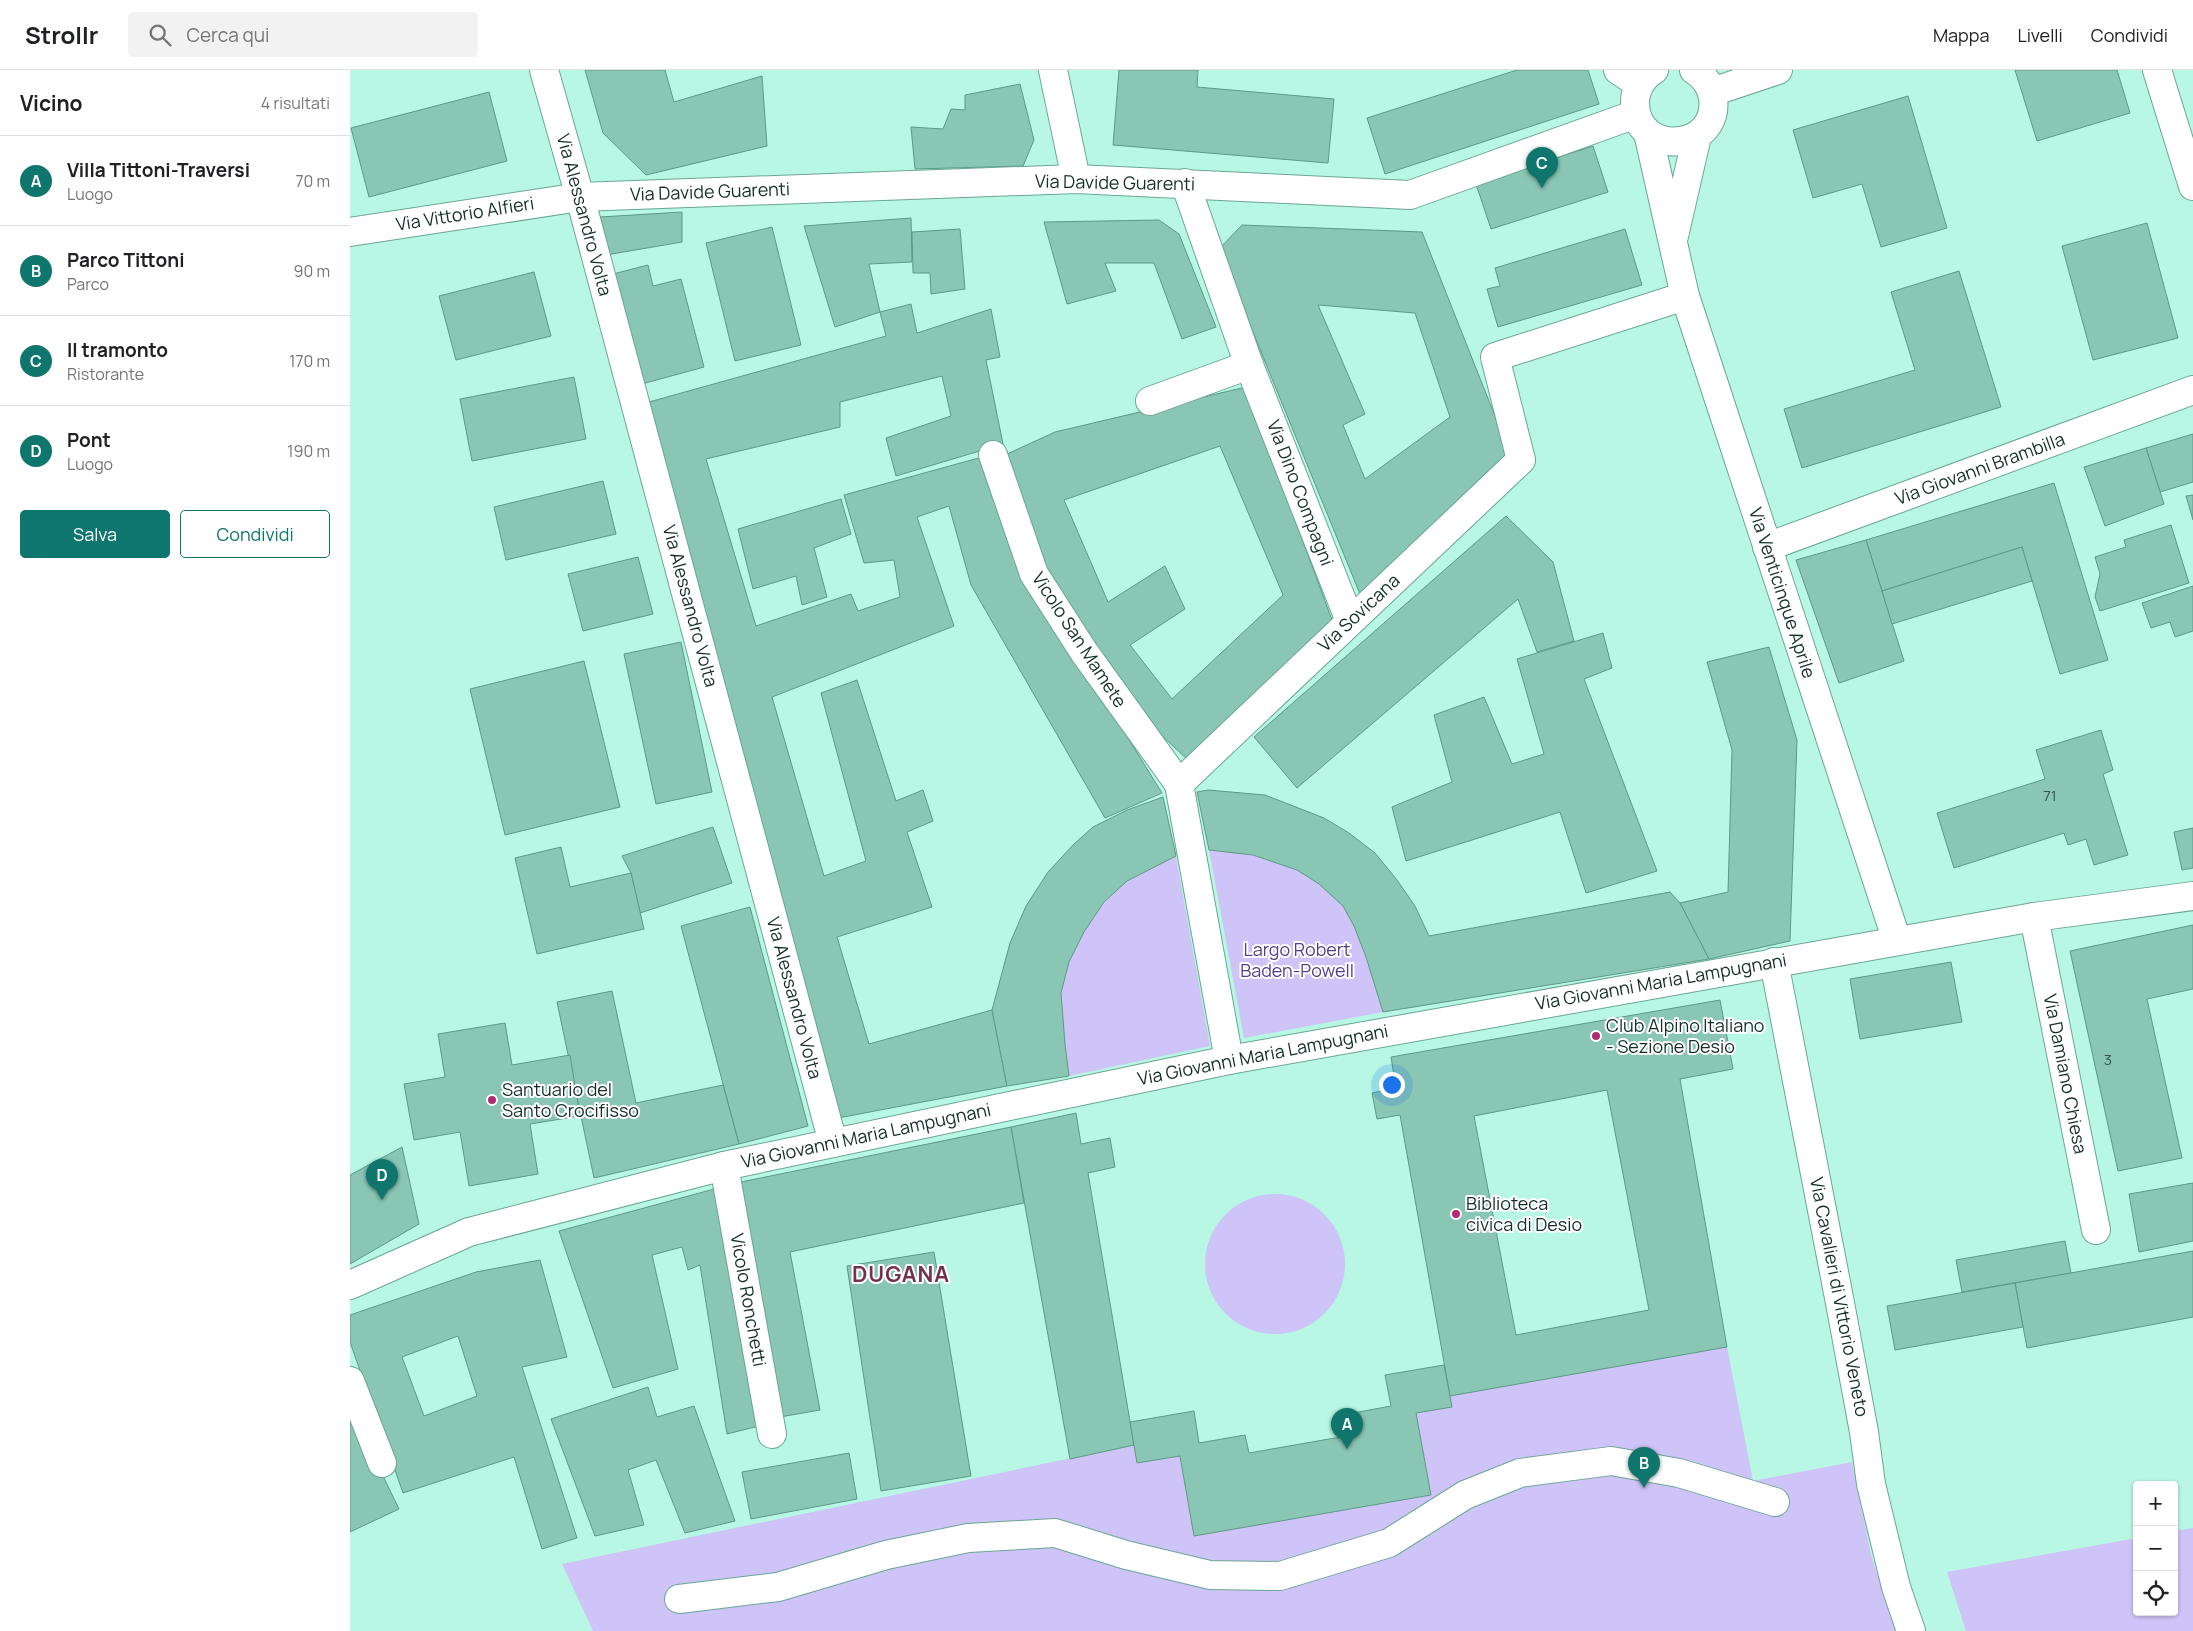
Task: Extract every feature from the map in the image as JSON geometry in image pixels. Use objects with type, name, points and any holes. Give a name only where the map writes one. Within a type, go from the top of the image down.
[{"type":"street","name":"Via Alessandro Volta","points":[[544,70],[580,197],[833,1143]]},
{"type":"street","points":[[1053,70],[1076,179]]},
{"type":"street","points":[[1642,123],[1659,140],[1672,142],[1685,141],[1697,136],[1706,127],[1712,116],[1714,104],[1712,92],[1706,80],[1694,70]]},
{"type":"street","points":[[1712,92],[1778,70]]},
{"type":"street","points":[[2157,70],[2193,186]]},
{"type":"street","name":"Via Venticinque Aprile","points":[[1637,75],[1634,104],[1642,123],[1685,296],[1897,941]]},
{"type":"street","name":"Via Davide Guarenti","points":[[580,197],[1076,179],[1410,195],[1642,123]]},
{"type":"street","name":"Via Venticinque Aprile","points":[[1672,244],[1697,136]]},
{"type":"street","name":"Via Dino Compagni","points":[[1184,183],[1249,365],[1350,621]]},
{"type":"street","name":"Via Vittorio Alfieri","points":[[350,232],[580,197]]},
{"type":"street","name":"Via Sovicana","points":[[1178,784],[1522,460],[1496,357],[1685,296]]},
{"type":"street","points":[[1150,401],[1249,365]]},
{"type":"street","name":"Via Giovanni Brambilla","points":[[1767,548],[2193,390]]},
{"type":"street","name":"Vicolo San Mamete","points":[[993,455],[1034,574],[1084,652],[1178,784]]},
{"type":"street","points":[[1178,784],[1229,1060]]},
{"type":"street","name":"Via Giovanni Maria Lampugnani","points":[[350,1285],[469,1232],[724,1166],[1229,1060],[2034,917],[2193,896]]},
{"type":"street","name":"Via Damiano Chiesa","points":[[2034,917],[2096,1230]]},
{"type":"street","name":"Via Cavalieri di Vittorio Veneto","points":[[1774,962],[1842,1312],[1871,1484],[1894,1577],[1911,1631]]},
{"type":"street","name":"Vicolo Ronchetti","points":[[724,1166],[772,1434]]},
{"type":"street","points":[[350,1382],[382,1463]]},
{"type":"street","points":[[679,1599],[778,1587],[886,1555],[968,1538],[1055,1533],[1126,1555],[1210,1575],[1280,1576],[1388,1543],[1465,1495],[1520,1473],[1611,1461],[1679,1473],[1775,1502]]},
{"type":"green space","name":"Largo Robert Baden-Powell","points":[[1209,850],[1245,854],[1282,864],[1316,881],[1330,892],[1343,906],[1356,929],[1367,957],[1383,1012],[1244,1038]]},
{"type":"green space","points":[[1176,856],[1210,1046],[1069,1076],[1061,1024],[1060,1003],[1064,978],[1076,946],[1094,915],[1116,890],[1140,874]]},
{"type":"green space","points":[[1275,1194],[1289,1195],[1302,1199],[1325,1214],[1340,1237],[1344,1250],[1344,1278],[1340,1291],[1325,1314],[1302,1329],[1289,1333],[1275,1334],[1261,1333],[1248,1329],[1225,1314],[1210,1291],[1206,1278],[1205,1264],[1206,1250],[1210,1237],[1225,1214],[1248,1199],[1261,1195]]},
{"type":"green space","points":[[1727,1347],[1753,1481],[1852,1462],[1871,1555],[1896,1631],[593,1631],[562,1564],[1134,1445],[1137,1463],[1180,1456],[1194,1536],[1431,1494],[1416,1413],[1452,1407],[1450,1396]]},
{"type":"green space","points":[[2193,1528],[2193,1631],[1966,1631],[1947,1572],[2133,1539],[2133,1616],[2178,1616],[2178,1530]]},
{"type":"building","points":[[585,70],[665,70],[674,102],[762,76],[767,146],[646,175],[603,133]]},
{"type":"building","points":[[1119,70],[1198,70],[1197,87],[1334,99],[1328,163],[1113,145]]},
{"type":"building","points":[[1517,70],[1588,70],[1599,104],[1385,174],[1367,118]]},
{"type":"building","points":[[2015,70],[2117,70],[2130,113],[2037,141]]},
{"type":"building","points":[[1020,84],[1034,140],[1023,166],[915,169],[911,127],[943,129],[951,109],[965,110],[965,95]]},
{"type":"building","points":[[489,92],[507,161],[369,197],[351,128]]},
{"type":"building","points":[[1908,96],[1947,228],[1881,247],[1862,184],[1813,198],[1793,130]]},
{"type":"building","points":[[1593,146],[1608,192],[1491,229],[1476,184]]},
{"type":"building","points":[[682,212],[682,242],[606,255],[600,217]]},
{"type":"building","points":[[911,218],[912,262],[869,264],[880,312],[835,327],[804,226]]},
{"type":"building","points":[[1159,220],[1179,234],[1216,327],[1182,339],[1154,263],[1105,263],[1116,291],[1067,304],[1044,222]]},
{"type":"building","points":[[2147,223],[2178,338],[2093,360],[2062,246]]},
{"type":"building","points":[[1242,225],[1422,232],[1510,454],[1360,594],[1219,249]],"holes":[[[1318,305],[1415,313],[1450,417],[1365,479],[1343,425],[1365,414]]]},
{"type":"building","points":[[772,227],[801,345],[735,361],[706,243]]},
{"type":"building","points":[[960,229],[965,289],[931,294],[930,273],[913,273],[912,232]]},
{"type":"building","points":[[1625,229],[1642,285],[1498,327],[1487,289],[1500,286],[1495,268]]},
{"type":"building","points":[[648,265],[653,286],[681,279],[704,367],[642,384],[613,274]]},
{"type":"building","points":[[1959,271],[2001,407],[1802,468],[1784,409],[1915,370],[1891,292]]},
{"type":"building","points":[[534,272],[551,336],[456,360],[439,296]]},
{"type":"building","points":[[911,304],[917,333],[991,309],[1000,357],[986,360],[1003,444],[896,476],[886,438],[951,416],[942,376],[840,402],[840,427],[706,459],[756,626],[851,594],[858,611],[900,597],[894,560],[864,563],[844,495],[986,456],[1027,575],[1162,793],[1105,818],[971,585],[949,506],[917,517],[954,626],[772,697],[824,876],[866,861],[821,693],[857,680],[896,801],[923,790],[933,821],[907,832],[932,907],[837,937],[869,1044],[992,1010],[1007,1086],[838,1118],[649,402],[886,336],[880,312]]},
{"type":"building","points":[[574,377],[586,439],[472,461],[460,399]]},
{"type":"building","points":[[1246,387],[1332,620],[1189,761],[1127,703],[1040,564],[1005,455],[1055,432]],"holes":[[[1220,446],[1283,595],[1172,699],[1130,645],[1185,609],[1165,566],[1108,602],[1064,500]]]},
{"type":"building","points":[[2193,434],[2193,482],[2160,492],[2146,448]]},
{"type":"building","points":[[2146,448],[2164,504],[2105,526],[2084,467]]},
{"type":"building","points":[[603,481],[616,534],[506,560],[494,507]]},
{"type":"building","points":[[2054,483],[2108,660],[2060,674],[2022,547],[1882,591],[1866,540]]},
{"type":"building","points":[[2193,495],[2193,520],[2186,496]]},
{"type":"building","points":[[841,499],[851,534],[814,548],[827,597],[802,605],[796,576],[753,589],[738,529]]},
{"type":"building","points":[[1506,516],[1553,562],[1574,641],[1537,652],[1518,599],[1297,788],[1254,737]]},
{"type":"building","points":[[2171,525],[2189,583],[2100,611],[2095,597],[2100,574],[2095,557],[2126,547],[2124,540]]},
{"type":"building","points":[[1866,540],[1904,661],[1839,683],[1796,560]]},
{"type":"building","points":[[2022,547],[2032,581],[1892,624],[1882,591]]},
{"type":"building","points":[[638,557],[653,614],[583,631],[568,574]]},
{"type":"building","points":[[2193,586],[2193,631],[2175,637],[2170,622],[2151,628],[2142,603]]},
{"type":"building","points":[[1603,633],[1612,668],[1584,679],[1657,871],[1586,893],[1560,812],[1406,861],[1392,807],[1452,782],[1434,715],[1484,697],[1512,764],[1544,754],[1517,659]]},
{"type":"building","points":[[681,642],[712,792],[656,804],[624,654]]},
{"type":"building","points":[[1769,647],[1797,740],[1790,941],[1709,959],[1680,903],[1728,892],[1732,750],[1707,662]]},
{"type":"building","points":[[584,661],[620,807],[505,835],[470,689]]},
{"type":"building","points":[[2101,730],[2113,770],[2103,774],[2128,855],[2094,865],[2086,839],[2068,845],[2064,833],[1954,868],[1937,813],[2045,779],[2036,750]]},
{"type":"building","points":[[1208,790],[1265,795],[1324,818],[1349,833],[1375,853],[1397,880],[1415,906],[1429,936],[1670,892],[1680,903],[1709,959],[1383,1012],[1366,957],[1354,926],[1343,906],[1319,884],[1297,870],[1253,855],[1209,850],[1197,792]]},
{"type":"building","points":[[1163,797],[1176,856],[1127,881],[1104,902],[1084,932],[1069,962],[1061,993],[1069,1076],[1007,1086],[992,1010],[1010,943],[1026,906],[1048,872],[1093,827],[1127,810]]},
{"type":"building","points":[[713,827],[732,883],[640,913],[631,873],[622,856]]},
{"type":"building","points":[[2193,828],[2193,868],[2182,870],[2174,832]]},
{"type":"building","points":[[561,847],[570,887],[631,873],[644,929],[537,954],[515,858]]},
{"type":"building","points":[[750,907],[808,1126],[739,1144],[681,926]]},
{"type":"building","points":[[2193,925],[2193,989],[2147,999],[2182,1158],[2118,1171],[2070,951]]},
{"type":"building","points":[[1951,962],[1962,1022],[1860,1039],[1850,979]]},
{"type":"building","points":[[612,991],[636,1103],[723,1085],[739,1144],[594,1178],[557,1002]]},
{"type":"building","name":"Biblioteca civica di Desio","points":[[1720,1000],[1733,1069],[1680,1079],[1727,1347],[1450,1396],[1400,1115],[1377,1119],[1372,1093],[1396,1088],[1391,1057]],"holes":[[[1607,1090],[1649,1310],[1516,1335],[1474,1116]]]},
{"type":"building","name":"Santuario del Santo Crocifisso","points":[[505,1023],[512,1065],[570,1055],[580,1116],[530,1124],[538,1174],[469,1186],[460,1132],[414,1140],[404,1084],[445,1077],[438,1034]]},
{"type":"building","points":[[1076,1113],[1081,1144],[1110,1138],[1115,1167],[1088,1173],[1134,1445],[1070,1459],[1011,1127]]},
{"type":"building","points":[[1011,1127],[1024,1203],[790,1252],[820,1410],[780,1417],[736,1183]]},
{"type":"building","points":[[402,1147],[419,1224],[350,1264],[350,1175]]},
{"type":"building","points":[[2193,1183],[2193,1241],[2139,1252],[2129,1194]]},
{"type":"building","points":[[718,1188],[763,1425],[727,1434],[700,1265],[688,1270],[682,1247],[652,1255],[678,1369],[613,1388],[559,1231]]},
{"type":"building","points":[[2065,1241],[2071,1273],[1962,1292],[1956,1260]]},
{"type":"building","points":[[2193,1251],[2193,1317],[2027,1348],[2015,1283]]},
{"type":"building","points":[[934,1252],[971,1476],[881,1491],[847,1266]]},
{"type":"building","points":[[540,1260],[567,1357],[522,1367],[577,1538],[542,1549],[514,1457],[403,1493],[350,1342],[350,1315],[476,1272]],"holes":[[[458,1336],[477,1396],[424,1416],[402,1357]]]},
{"type":"building","points":[[2015,1283],[2023,1327],[1895,1350],[1887,1306]]},
{"type":"building","points":[[1444,1365],[1452,1407],[1416,1413],[1431,1495],[1194,1536],[1180,1456],[1137,1463],[1130,1422],[1194,1411],[1199,1443],[1245,1435],[1249,1453],[1352,1435],[1348,1414],[1391,1406],[1385,1375]]},
{"type":"building","points":[[648,1387],[657,1417],[694,1406],[735,1521],[685,1533],[656,1460],[628,1470],[644,1525],[595,1536],[551,1419]]},
{"type":"building","points":[[350,1408],[399,1509],[350,1532]]},
{"type":"building","points":[[849,1453],[857,1499],[751,1519],[742,1472]]},
{"type":"place","name":"Il tramonto","points":[[1542,188]]},
{"type":"place","name":"Club Alpino Italiano - Sezione Desio","points":[[1596,1036]]},
{"type":"place","name":"Santuario del Santo Crocifisso","points":[[492,1100]]},
{"type":"place","name":"Pont","points":[[382,1200]]},
{"type":"place","name":"Biblioteca civica di Desio","points":[[1456,1214]]},
{"type":"place","name":"Villa Tittoni-Traversi","points":[[1347,1449]]},
{"type":"place","name":"Parco Tittoni","points":[[1644,1488]]},
{"type":"district","name":"DUGANA","points":[[901,1274]]}]
